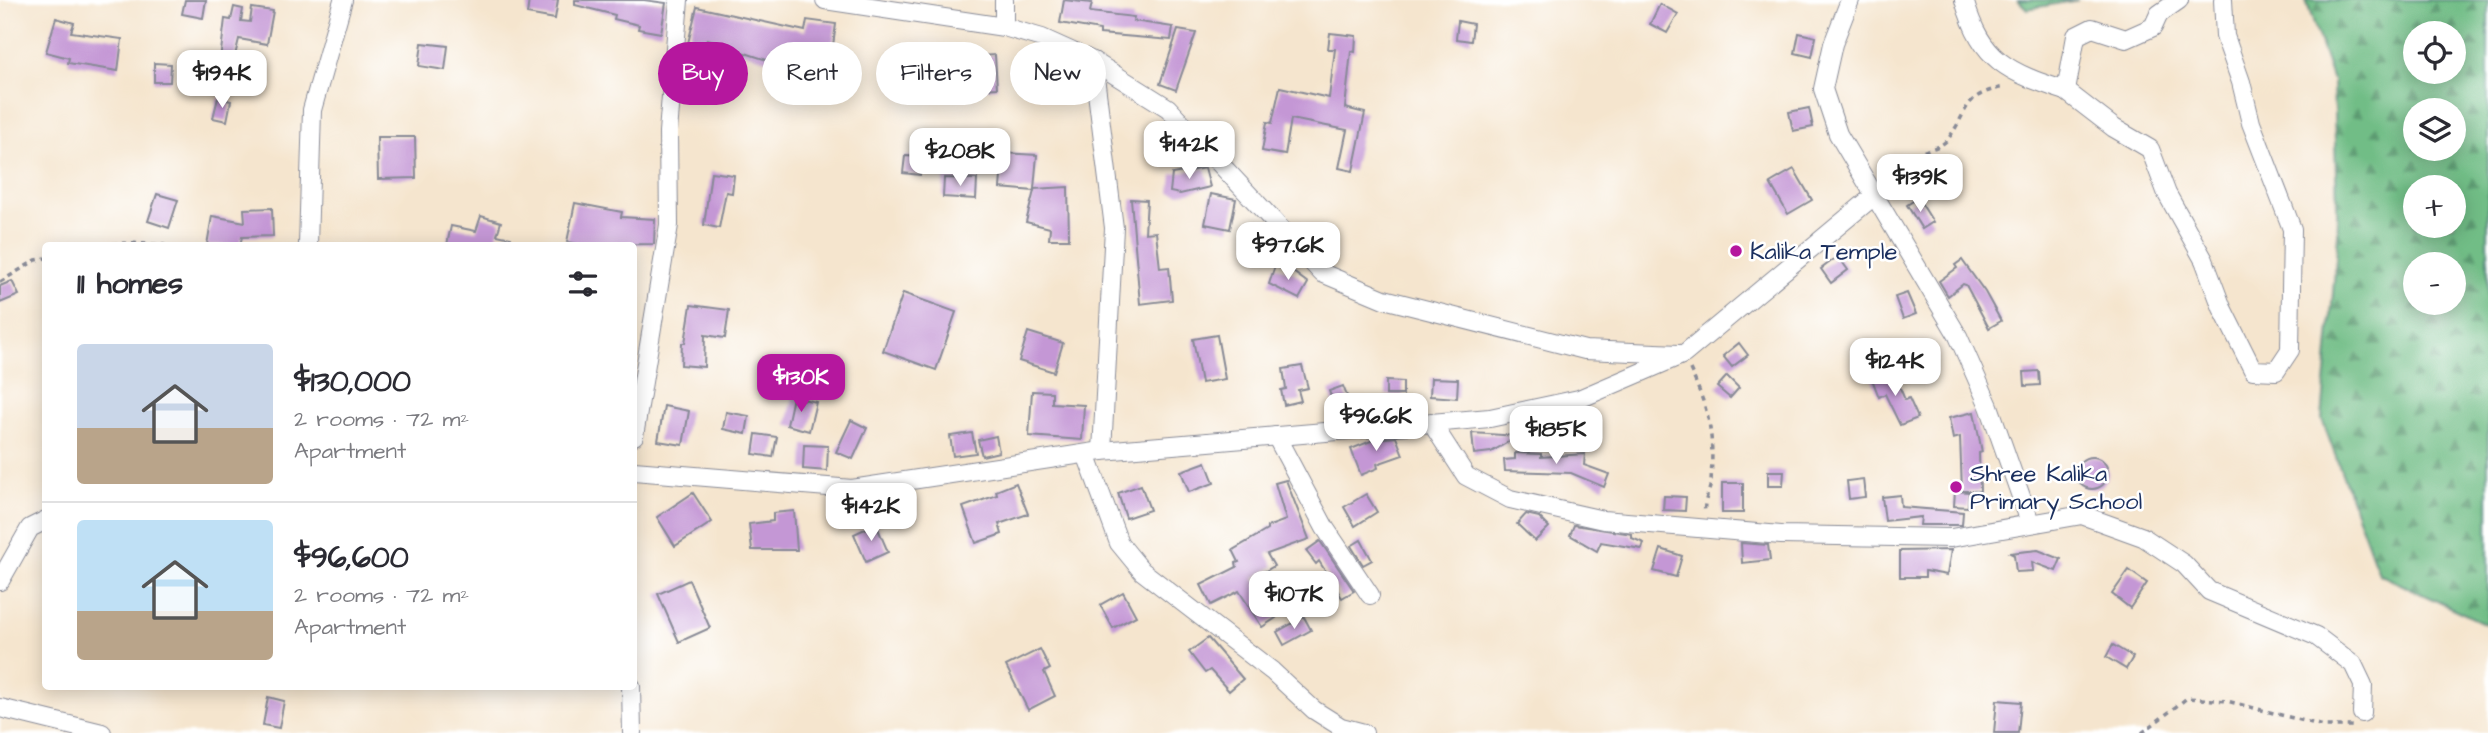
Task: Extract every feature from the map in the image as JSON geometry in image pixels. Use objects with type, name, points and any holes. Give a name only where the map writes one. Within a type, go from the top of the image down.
[{"type":"street","points":[[308,242],[312,110],[343,0]]},
{"type":"street","points":[[637,418],[669,225],[668,132],[679,0]]},
{"type":"street","points":[[825,0],[1004,27],[1051,42]]},
{"type":"street","points":[[1004,0],[1004,27]]},
{"type":"street","points":[[1850,0],[1833,44],[1824,89],[1838,134],[1929,285],[1975,370],[2030,522]]},
{"type":"street","points":[[1964,0],[1972,25],[1997,62],[2066,91],[2114,128],[2150,149],[2167,194],[2204,260],[2222,308],[2253,370],[2276,370],[2290,351],[2292,229],[2251,123],[2241,82],[2225,36],[2222,0]]},
{"type":"street","points":[[2066,91],[2076,36],[2092,28],[2126,39],[2153,27],[2159,14],[2179,0]]},
{"type":"street","points":[[1106,69],[1168,108],[1322,273],[1384,299],[1585,350],[1684,354]]},
{"type":"street","points":[[1099,105],[1114,228],[1094,452],[1119,544],[1142,571],[1272,671],[1314,710],[1341,727],[1364,733]]},
{"type":"street","points":[[637,471],[852,489],[1094,452],[1490,418],[1580,399],[1684,354],[1875,195]]},
{"type":"street","points":[[1431,422],[1466,476],[1510,499],[1603,520],[1781,535],[1951,538],[2082,515],[2143,537],[2184,564],[2209,591],[2316,636],[2353,664],[2363,685],[2362,713]]},
{"type":"street","points":[[1276,436],[1325,528],[1370,595]]},
{"type":"street","points":[[0,581],[30,528],[42,522]]},
{"type":"street","points":[[631,690],[632,733]]},
{"type":"street","points":[[0,708],[102,733]]},
{"type":"path","points":[[1875,195],[1920,153],[1937,148],[1947,140],[1959,116],[1981,91],[2006,87],[2026,75]]},
{"type":"path","points":[[0,282],[42,259]]},
{"type":"path","points":[[1684,354],[1706,404],[1712,428],[1711,486],[1703,503],[1707,530]]},
{"type":"path","points":[[2142,733],[2187,698],[2227,701],[2324,726],[2351,729],[2362,713]]},
{"type":"green space","points":[[2018,0],[2078,0],[2027,9]]},
{"type":"green space","points":[[2306,0],[2488,0],[2488,625],[2379,574],[2322,419],[2338,235],[2333,81]]},
{"type":"building","points":[[185,0],[206,0],[203,18],[182,14]]},
{"type":"building","points":[[529,0],[558,0],[555,19],[527,14]]},
{"type":"building","points":[[575,0],[644,0],[666,3],[661,33],[638,29],[639,25],[614,19],[615,15],[575,5]]},
{"type":"building","points":[[1064,0],[1092,3],[1090,12],[1134,17],[1133,21],[1173,27],[1171,40],[1100,34],[1100,30],[1060,23]]},
{"type":"building","points":[[1660,4],[1678,14],[1667,33],[1650,24]]},
{"type":"building","points":[[234,7],[243,9],[241,21],[250,22],[252,8],[273,11],[267,44],[239,39],[233,64],[220,60],[225,19],[231,20]]},
{"type":"building","points":[[697,7],[805,31],[807,20],[836,24],[833,42],[762,42],[762,58],[748,54],[748,42],[719,42],[707,39],[706,42],[688,42]]},
{"type":"building","points":[[56,18],[74,23],[71,32],[122,39],[118,71],[68,63],[69,58],[46,52]]},
{"type":"building","points":[[1458,21],[1473,24],[1471,41],[1456,39]]},
{"type":"building","points":[[1178,30],[1196,33],[1176,90],[1160,84]]},
{"type":"building","points":[[1330,33],[1356,36],[1355,52],[1351,51],[1345,108],[1365,113],[1353,171],[1339,168],[1347,130],[1291,119],[1285,155],[1262,151],[1267,122],[1272,123],[1280,87],[1329,98],[1335,49],[1328,49]]},
{"type":"building","points":[[1799,33],[1816,37],[1812,57],[1795,53]]},
{"type":"building","points":[[422,43],[448,46],[445,70],[419,66]]},
{"type":"building","points":[[154,63],[171,64],[170,82],[154,82]]},
{"type":"building","points":[[218,98],[231,101],[227,121],[213,118]]},
{"type":"building","points":[[1809,108],[1813,127],[1793,131],[1789,112]]},
{"type":"building","points":[[377,137],[415,137],[416,178],[378,179]]},
{"type":"building","points":[[1003,153],[1037,155],[1034,189],[1068,187],[1069,239],[1049,239],[1050,228],[1026,222],[1034,191],[1000,188]]},
{"type":"building","points":[[905,156],[921,157],[920,175],[903,173]]},
{"type":"building","points":[[1205,168],[1210,187],[1180,194],[1170,192],[1172,174]]},
{"type":"building","points":[[1794,169],[1812,200],[1788,214],[1770,183]]},
{"type":"building","points":[[711,172],[734,175],[732,193],[726,192],[719,228],[704,225]]},
{"type":"building","points":[[944,178],[977,179],[976,199],[943,197]]},
{"type":"building","points":[[157,194],[178,200],[169,228],[148,221]]},
{"type":"building","points":[[1211,194],[1236,199],[1230,229],[1205,224]]},
{"type":"building","points":[[1918,198],[1933,222],[1922,229],[1907,205]]},
{"type":"building","points":[[1131,199],[1147,200],[1145,233],[1156,232],[1160,268],[1169,267],[1172,300],[1140,304]]},
{"type":"building","points":[[575,203],[622,212],[621,217],[655,219],[654,244],[567,242]]},
{"type":"building","points":[[272,208],[273,236],[242,237],[241,242],[208,242],[212,216],[245,222],[244,209]]},
{"type":"building","points":[[481,216],[501,222],[497,235],[511,238],[511,242],[448,242],[451,226],[476,231]]},
{"type":"building","points":[[1838,256],[1848,270],[1831,283],[1821,269]]},
{"type":"building","points":[[1962,260],[1985,292],[2001,321],[1989,328],[1966,285],[1963,284],[1948,296],[1939,281],[1957,268],[1955,265]]},
{"type":"building","points":[[1275,266],[1293,272],[1308,283],[1299,299],[1269,284]]},
{"type":"building","points":[[12,281],[19,295],[0,303],[0,286]]},
{"type":"building","points":[[903,293],[956,312],[936,370],[883,351]]},
{"type":"building","points":[[1907,293],[1916,314],[1903,319],[1895,297]]},
{"type":"building","points":[[691,305],[729,310],[725,338],[705,335],[704,367],[681,365],[682,343],[685,343]]},
{"type":"building","points":[[1028,332],[1063,343],[1054,372],[1019,361]]},
{"type":"building","points":[[1217,335],[1225,379],[1201,383],[1193,339]]},
{"type":"building","points":[[1739,343],[1748,355],[1732,367],[1723,356]]},
{"type":"building","points":[[1302,366],[1308,388],[1298,390],[1301,401],[1284,405],[1281,390],[1286,389],[1283,369]]},
{"type":"building","points":[[1893,371],[1905,400],[1909,398],[1918,418],[1900,425],[1885,394],[1879,397],[1872,379]]},
{"type":"building","points":[[2039,371],[2040,385],[2025,386],[2024,372]]},
{"type":"building","points":[[1727,376],[1739,388],[1730,398],[1717,387]]},
{"type":"building","points":[[1431,378],[1458,379],[1457,398],[1430,396]]},
{"type":"building","points":[[1386,381],[1403,382],[1403,395],[1386,395]]},
{"type":"building","points":[[1343,386],[1349,401],[1335,407],[1329,391]]},
{"type":"building","points":[[1032,391],[1052,392],[1052,403],[1084,405],[1082,440],[1029,436]]},
{"type":"building","points":[[793,397],[816,402],[809,431],[787,425]]},
{"type":"building","points":[[664,406],[689,411],[683,445],[658,441]]},
{"type":"building","points":[[726,412],[749,416],[746,434],[723,429]]},
{"type":"building","points":[[1974,412],[1982,452],[1979,453],[1980,491],[1962,491],[1960,437],[1953,439],[1949,418]]},
{"type":"building","points":[[851,420],[867,428],[853,459],[836,452]]},
{"type":"building","points":[[972,433],[976,453],[953,456],[950,436]]},
{"type":"building","points":[[1472,433],[1518,436],[1491,452],[1474,454]]},
{"type":"building","points":[[756,434],[777,437],[773,457],[753,454]]},
{"type":"building","points":[[996,436],[999,452],[982,456],[978,440]]},
{"type":"building","points":[[1396,437],[1403,455],[1377,464],[1378,468],[1361,475],[1351,449],[1376,439]]},
{"type":"building","points":[[804,445],[828,446],[827,471],[803,469]]},
{"type":"building","points":[[1515,453],[1541,454],[1541,457],[1585,454],[1584,465],[1609,474],[1604,487],[1571,473],[1505,471],[1504,460],[1515,459]]},
{"type":"building","points":[[2092,457],[2103,462],[2108,473],[2103,484],[2092,489],[2081,484],[2076,473],[2081,462]]},
{"type":"building","points":[[1206,462],[1214,483],[1189,492],[1181,471]]},
{"type":"building","points":[[1768,471],[1784,471],[1783,486],[1768,486]]},
{"type":"building","points":[[1863,479],[1865,497],[1849,499],[1847,481]]},
{"type":"building","points":[[1286,480],[1309,539],[1267,554],[1274,566],[1254,578],[1276,618],[1262,627],[1239,591],[1211,605],[1201,585],[1237,567],[1236,563],[1239,562],[1233,550],[1267,530],[1267,527],[1286,520],[1275,483]]},
{"type":"building","points":[[1016,483],[1028,514],[999,524],[1002,534],[976,543],[963,507],[997,495],[996,491]]},
{"type":"building","points":[[1722,483],[1743,483],[1743,513],[1722,513]]},
{"type":"building","points":[[1141,485],[1150,510],[1126,518],[1118,493]]},
{"type":"building","points":[[1955,491],[1969,492],[1968,507],[1954,506]]},
{"type":"building","points":[[693,493],[712,522],[675,546],[657,517]]},
{"type":"building","points":[[1366,494],[1377,512],[1355,526],[1344,507]]},
{"type":"building","points":[[1900,495],[1901,507],[1963,512],[1962,525],[1920,525],[1921,517],[1885,521],[1882,497]]},
{"type":"building","points":[[1664,496],[1686,497],[1685,511],[1663,510]]},
{"type":"building","points":[[794,511],[797,550],[752,550],[749,524],[773,521],[773,513]]},
{"type":"building","points":[[1526,514],[1539,517],[1549,527],[1535,541],[1517,524]]},
{"type":"building","points":[[876,524],[888,552],[866,562],[854,534]]},
{"type":"building","points":[[1574,525],[1632,534],[1632,538],[1644,543],[1642,549],[1601,542],[1597,551],[1570,535]]},
{"type":"building","points":[[1361,540],[1372,560],[1363,565],[1351,546]]},
{"type":"building","points":[[1320,541],[1354,591],[1342,598],[1319,561],[1316,564],[1306,551]]},
{"type":"building","points":[[1741,543],[1768,545],[1770,560],[1742,563]]},
{"type":"building","points":[[1661,549],[1682,556],[1676,577],[1654,571]]},
{"type":"building","points":[[1951,550],[1947,575],[1925,571],[1925,577],[1900,577],[1900,551]]},
{"type":"building","points":[[2038,550],[2061,559],[2056,571],[2032,562],[2033,571],[2016,572],[2014,555],[2010,553]]},
{"type":"building","points":[[2129,570],[2147,583],[2130,608],[2112,594]]},
{"type":"building","points":[[689,580],[710,628],[679,642],[658,594]]},
{"type":"building","points":[[1123,592],[1136,616],[1113,628],[1100,605]]},
{"type":"building","points":[[1304,617],[1311,630],[1284,645],[1277,632]]},
{"type":"building","points":[[1208,638],[1243,679],[1229,691],[1210,670],[1205,673],[1189,652]]},
{"type":"building","points":[[2113,645],[2133,657],[2126,669],[2106,657]]},
{"type":"building","points":[[1040,649],[1050,669],[1044,672],[1055,696],[1028,710],[1006,666]]},
{"type":"building","points":[[268,697],[284,701],[279,728],[263,725]]},
{"type":"building","points":[[1997,700],[2021,702],[2018,733],[1994,733]]},
{"type":"place","name":"Kalika Temple","points":[[1736,251]]},
{"type":"place","name":"Shree Kalika Primary School","points":[[1956,487]]}]
